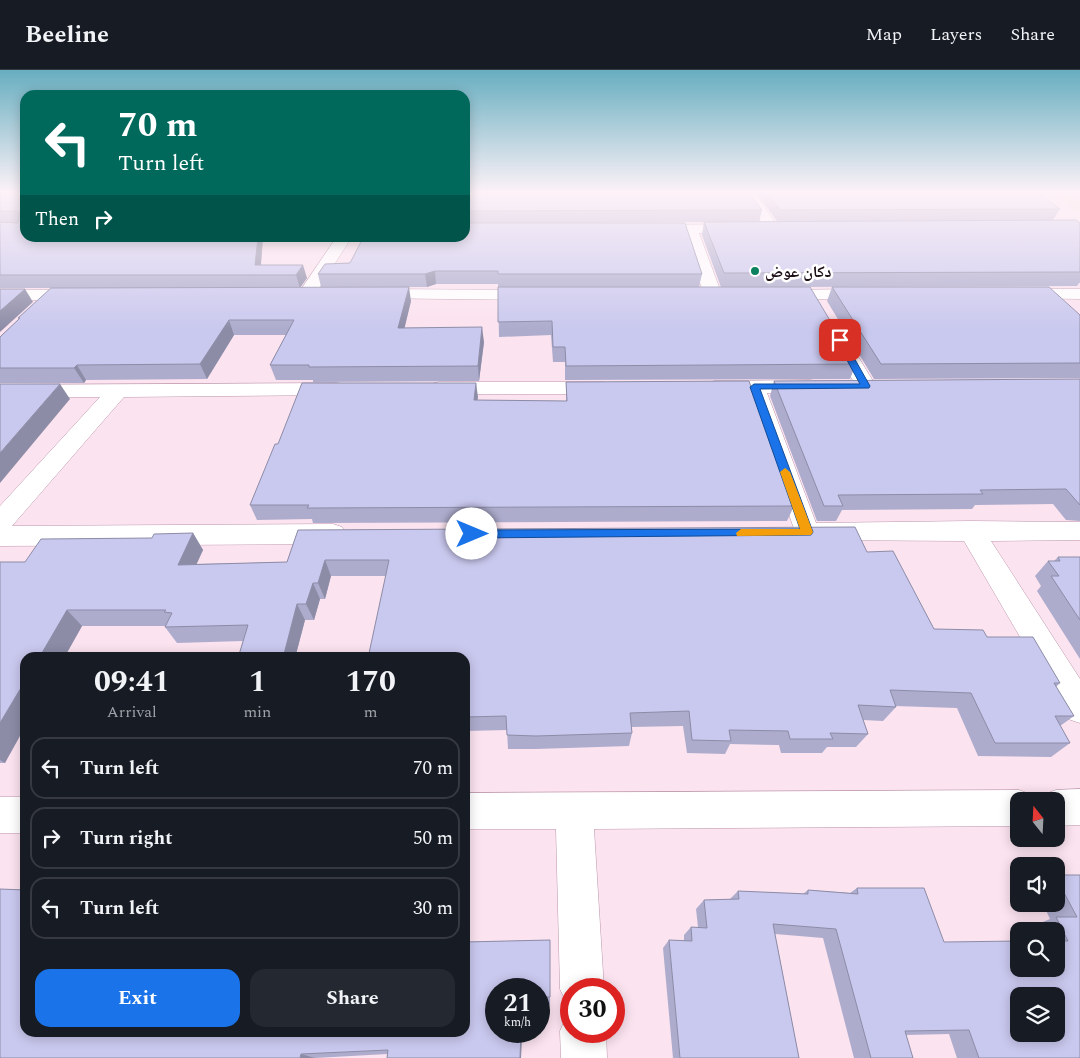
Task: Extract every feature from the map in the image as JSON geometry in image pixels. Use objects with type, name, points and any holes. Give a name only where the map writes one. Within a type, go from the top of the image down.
[{"type":"street","points":[[693,238],[713,295]]},
{"type":"street","points":[[307,294],[340,242]]},
{"type":"street","points":[[0,295],[102,294]]},
{"type":"street","points":[[287,294],[327,294]]},
{"type":"street","points":[[356,294],[555,295]]},
{"type":"street","points":[[695,387],[857,386],[825,315],[813,294]]},
{"type":"street","points":[[759,295],[882,294]]},
{"type":"street","points":[[1001,294],[1080,294]]},
{"type":"street","points":[[34,313],[54,295]]},
{"type":"street","points":[[693,295],[731,295]]},
{"type":"street","points":[[416,389],[625,387]]},
{"type":"street","points":[[754,387],[807,532]]},
{"type":"street","points":[[0,391],[356,389]]},
{"type":"street","points":[[0,523],[118,390]]},
{"type":"street","points":[[971,530],[1080,708]]},
{"type":"street","points":[[777,533],[971,530],[1080,531]]},
{"type":"street","points":[[0,536],[359,534]]},
{"type":"street","points":[[1065,808],[1080,807]]},
{"type":"street","points":[[470,811],[1010,808]]},
{"type":"street","points":[[574,810],[582,978]]},
{"type":"street","points":[[0,815],[20,815]]},
{"type":"street","points":[[583,1043],[584,1058]]},
{"type":"building","points":[[0,238],[20,238],[20,242],[258,242],[255,265],[303,265],[296,275],[0,275]]},
{"type":"building","points":[[470,238],[690,238],[702,274],[498,274],[498,271],[435,271],[425,274],[318,274],[325,264],[350,263],[361,242],[470,242]]},
{"type":"building","points":[[710,238],[1080,238],[1080,272],[724,273]]},
{"type":"building","points":[[409,287],[398,328],[482,327],[478,366],[309,367],[309,365],[270,365],[294,320],[229,320],[200,364],[0,368],[0,337],[51,288]]},
{"type":"building","points":[[498,287],[810,287],[856,364],[566,366],[565,347],[553,347],[552,321],[498,322]]},
{"type":"building","points":[[832,287],[1049,287],[1080,315],[1080,363],[881,364]]},
{"type":"building","points":[[0,289],[25,289],[0,311]]},
{"type":"building","points":[[1080,379],[1080,505],[1066,489],[980,490],[983,494],[838,495],[843,506],[824,506],[774,381]]},
{"type":"building","points":[[749,381],[794,506],[307,508],[309,505],[250,505],[275,444],[278,444],[302,383],[476,383],[474,400],[567,401],[566,382]]},
{"type":"building","points":[[0,384],[60,384],[0,453]]},
{"type":"building","points":[[855,527],[867,552],[893,551],[934,629],[983,630],[987,637],[1033,637],[1060,683],[1054,683],[1074,716],[1055,716],[1070,743],[995,743],[971,693],[890,690],[896,707],[858,705],[868,734],[830,733],[833,739],[790,739],[788,731],[729,730],[731,741],[692,740],[689,711],[630,713],[632,733],[507,735],[506,716],[470,717],[470,652],[369,652],[389,560],[325,560],[318,583],[313,583],[306,604],[297,604],[285,652],[240,652],[248,625],[165,627],[172,613],[164,612],[166,610],[67,610],[42,652],[20,652],[20,689],[0,723],[0,562],[25,562],[41,539],[152,538],[154,534],[193,533],[178,565],[287,562],[298,530]]},
{"type":"building","points":[[1058,557],[1080,557],[1080,620],[1051,576],[1059,576],[1048,561],[1060,561]]},
{"type":"building","points":[[1065,875],[1080,875],[1080,1058],[979,1058],[969,1030],[905,1031],[913,1058],[871,1058],[836,929],[773,924],[799,1058],[680,1058],[669,940],[692,941],[691,927],[707,928],[704,900],[739,899],[738,891],[808,894],[808,890],[858,894],[857,888],[924,888],[944,942],[1010,941],[1010,977],[1065,977],[1065,941],[1068,941],[1065,935],[1065,922],[1058,922],[1056,917],[1077,917],[1065,895]]},
{"type":"building","points":[[0,889],[20,890],[20,1037],[470,1037],[470,942],[550,940],[550,978],[485,978],[485,1043],[521,1043],[520,1058],[387,1058],[388,1050],[301,1054],[300,1058],[0,1058]]},
{"type":"slow traffic","points":[[741,533],[807,532],[785,472]]},
{"type":"place","name":"دكان عوض","points":[[755,271]]},
{"type":"route","points":[[472,534],[807,532],[754,387],[866,386],[840,340]]}]
